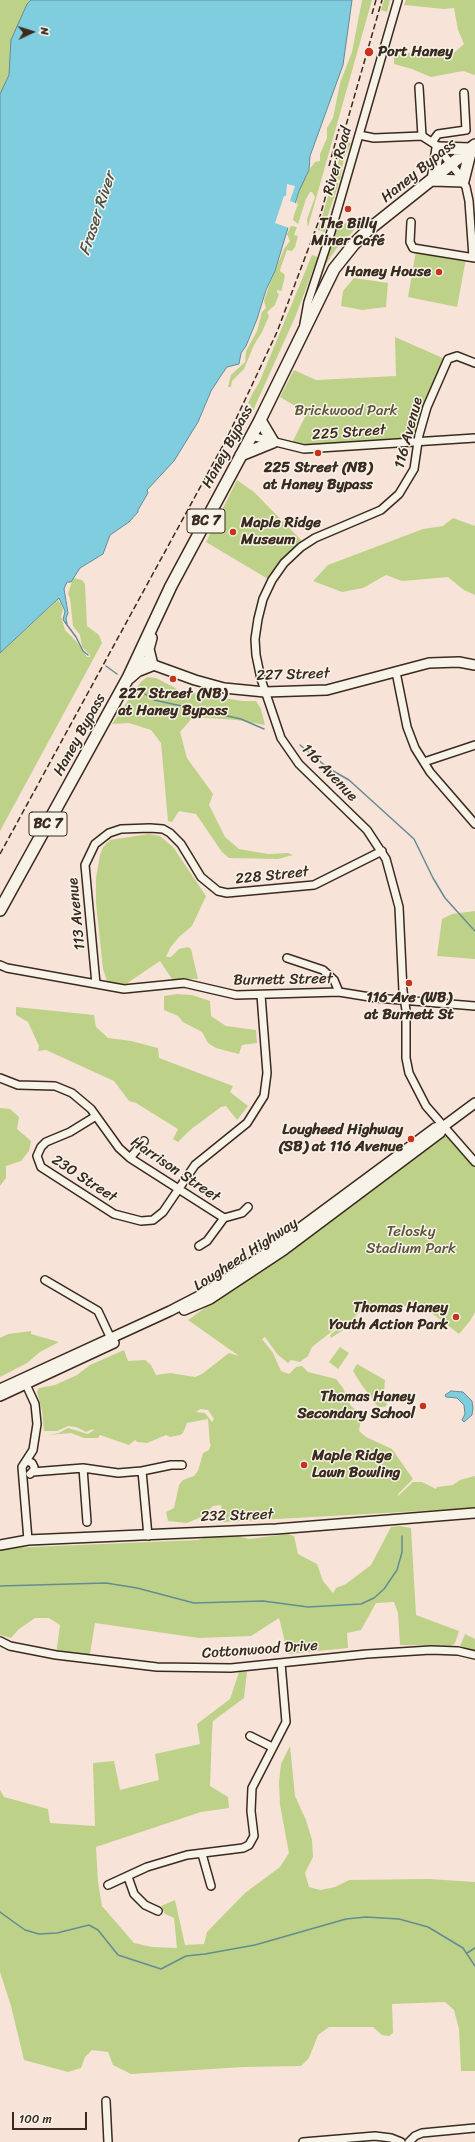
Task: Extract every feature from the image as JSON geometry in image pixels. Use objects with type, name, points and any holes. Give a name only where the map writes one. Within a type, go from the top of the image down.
[{"type":"highway","points":[[435,145],[473,147],[463,181],[434,180],[435,145]]},
{"type":"highway","name":"Haney Bypass","points":[[0,910],[128,678],[171,586],[260,420],[325,284],[344,255],[367,231],[434,180],[473,147]]},
{"type":"highway","points":[[241,455],[273,442],[260,420]]},
{"type":"highway","points":[[128,678],[137,671],[152,665],[148,649],[171,595],[171,586]]},
{"type":"main road","name":"227 Street","points":[[137,659],[188,678],[224,688],[265,692],[327,690],[429,664],[459,662],[475,665]]},
{"type":"main road","name":"Lougheed Highway","points":[[0,1396],[24,1381],[112,1340],[202,1295],[262,1256],[435,1128],[444,1126],[475,1103]]},
{"type":"main road","name":"Lougheed Highway","points":[[0,1388],[24,1381]]},
{"type":"main road","name":"232 Street","points":[[0,1545],[28,1540],[148,1536],[276,1529],[475,1513]]},
{"type":"street","name":"River Road","points":[[304,330],[308,302],[330,235],[398,0]]},
{"type":"street","points":[[419,87],[422,136]]},
{"type":"street","points":[[435,145],[440,134],[466,130],[464,93]]},
{"type":"street","points":[[359,135],[374,138],[422,136],[435,145],[463,181],[469,201],[474,257],[415,249],[411,246],[411,222]]},
{"type":"street","name":"116 Avenue","points":[[475,363],[457,356],[448,359],[427,407],[415,465],[410,480],[393,501],[374,513],[332,530],[308,542],[290,557],[272,580],[260,609],[256,634],[256,655],[265,692],[281,738],[294,758],[367,830],[382,851],[392,877],[399,907],[406,1058],[409,1073],[426,1106],[475,1162]]},
{"type":"street","name":"225 Street","points":[[251,436],[304,449],[475,438]]},
{"type":"street","points":[[396,672],[407,727],[415,748],[424,762],[475,824]]},
{"type":"street","points":[[424,762],[475,745]]},
{"type":"street","name":"228 Street","points":[[95,844],[104,835],[115,830],[150,828],[163,829],[170,833],[181,844],[206,882],[218,891],[235,893],[314,885],[382,851]]},
{"type":"street","name":"113 Avenue","points":[[95,844],[87,859],[85,876],[93,937],[96,984]]},
{"type":"street","points":[[287,958],[322,970],[334,980],[339,992]]},
{"type":"street","name":"Burnett Street","points":[[0,965],[7,968],[133,990],[184,983],[231,995],[339,992],[404,1000],[475,1006]]},
{"type":"street","points":[[177,1189],[199,1162],[247,1123],[264,1096],[267,1073],[261,995]]},
{"type":"street","name":"Harrison Street","points":[[0,1078],[18,1085],[55,1086],[72,1093],[96,1116],[120,1148],[130,1158],[224,1218],[242,1213],[248,1207]]},
{"type":"street","name":"230 Street","points":[[96,1116],[70,1132],[46,1142],[38,1151],[38,1162],[45,1171],[114,1214],[141,1220],[153,1220],[163,1212],[177,1189]]},
{"type":"street","points":[[130,1158],[144,1141]]},
{"type":"street","points":[[199,1246],[207,1241],[224,1218]]},
{"type":"street","points":[[45,1280],[98,1311],[112,1340]]},
{"type":"street","points":[[24,1381],[35,1404],[37,1433],[31,1467],[25,1484]]},
{"type":"street","points":[[28,1540],[25,1484],[22,1465],[43,1471],[83,1468],[118,1473],[142,1472],[171,1465],[182,1465]]},
{"type":"street","points":[[23,1471],[31,1467]]},
{"type":"street","points":[[83,1468],[87,1522]]},
{"type":"street","points":[[142,1472],[148,1536]]},
{"type":"street","name":"Cottonwood Drive","points":[[0,1641],[10,1646],[56,1655],[157,1667],[231,1668],[432,1650],[458,1651],[475,1655]]},
{"type":"street","points":[[108,1885],[147,1867],[187,1855],[243,1848],[250,1845],[254,1836],[251,1811],[252,1788],[286,1722],[281,1663]]},
{"type":"street","points":[[250,1736],[272,1747]]},
{"type":"street","points":[[202,1854],[211,1886]]},
{"type":"street","points":[[128,1877],[134,1894],[145,1905],[158,1912]]},
{"type":"street","points":[[106,2101],[108,2142]]},
{"type":"street","points":[[409,2142],[415,2136],[422,2133],[475,2128]]},
{"type":"street","points":[[303,2142],[375,2136],[391,2138],[401,2142]]},
{"type":"green space","points":[[0,0],[31,0],[11,47],[9,75],[0,94]]},
{"type":"green space","points":[[362,0],[372,0],[308,227],[307,219],[315,197],[312,192],[310,192],[306,199],[298,224],[293,220],[299,191],[309,170],[315,162],[320,161],[320,154],[327,138],[327,128],[333,118],[340,83],[352,52]]},
{"type":"green space","points":[[384,0],[390,0],[387,12],[381,10]]},
{"type":"green space","points":[[406,0],[475,0],[475,75],[463,71],[431,77],[412,69],[394,64],[394,56],[407,53],[455,52],[464,44],[458,30],[454,8],[444,9],[404,5]]},
{"type":"green space","points":[[344,143],[351,143],[344,158],[340,180],[337,179],[336,183],[339,183],[327,218],[325,232],[318,230]]},
{"type":"green space","points":[[338,222],[359,225],[336,249],[321,271]]},
{"type":"green space","points":[[291,226],[297,227],[294,235],[298,236],[295,247],[292,251],[287,250],[281,267],[280,271],[285,275],[282,289],[281,291],[277,290],[277,293],[279,294],[275,305],[267,312],[269,316],[244,369],[232,381],[231,387],[228,387],[231,375],[245,362],[246,351],[257,331],[262,312],[266,308],[264,301],[268,289],[284,249],[290,241],[287,234]]},
{"type":"green space","points":[[416,251],[466,259],[457,307],[408,297]]},
{"type":"green space","points":[[312,255],[318,257],[296,315],[251,415],[247,420],[251,409],[251,405],[248,403],[259,383]]},
{"type":"green space","points":[[354,278],[388,283],[386,307],[362,310],[341,306],[343,291]]},
{"type":"green space","name":"Brickwood Park","points":[[395,337],[445,359],[419,417],[415,434],[412,439],[308,446],[292,443],[307,413],[280,397],[294,370],[316,380],[396,376]]},
{"type":"green space","points":[[237,480],[254,492],[302,541],[279,563],[268,579],[206,542]]},
{"type":"green space","points":[[453,518],[475,526],[475,595],[464,590],[448,577],[402,581],[386,575],[363,588],[342,592],[313,581],[328,565],[423,529],[443,526]]},
{"type":"green space","points":[[73,578],[82,580],[85,584],[87,626],[99,635],[102,643],[0,831],[0,653],[58,600],[63,610],[61,616],[65,630],[76,641],[87,657],[90,657],[90,655],[82,647],[80,635],[73,626],[70,598],[68,594]]},
{"type":"green space","points":[[147,677],[156,678],[181,691],[242,701],[256,701],[261,709],[265,725],[237,720],[193,717],[180,732],[187,758],[213,794],[209,805],[225,837],[239,849],[268,854],[288,853],[293,855],[278,859],[229,858],[222,852],[196,814],[179,811],[172,822],[168,821],[161,743],[151,730],[129,723],[112,724],[140,683]]},
{"type":"green space","points":[[149,834],[160,836],[173,847],[206,896],[192,926],[179,937],[170,948],[166,957],[171,957],[179,949],[188,947],[191,949],[198,979],[172,979],[160,961],[126,984],[108,984],[103,969],[96,903],[96,878],[100,855],[103,847],[110,840]]},
{"type":"green space","points":[[475,911],[475,959],[437,956],[442,919],[452,914]]},
{"type":"green space","points":[[177,994],[192,995],[210,1001],[211,1016],[226,1026],[256,1030],[257,1043],[242,1045],[239,1054],[216,1048],[208,1043],[202,1032],[183,1022],[178,1016],[164,1010],[164,996]]},
{"type":"green space","points":[[16,1007],[94,1015],[96,1027],[108,1038],[131,1041],[158,1048],[159,1058],[233,1086],[230,1092],[248,1106],[237,1120],[226,1106],[221,1107],[190,1130],[178,1142],[173,1139],[178,1129],[136,1103],[129,1101],[114,1081],[46,1050],[38,1051],[39,1046],[28,1022],[16,1015]]},
{"type":"green space","points":[[0,1108],[10,1109],[19,1117],[17,1129],[31,1141],[29,1151],[21,1161],[6,1166],[6,1178],[0,1186]]},
{"type":"green space","name":"Telosky Stadium Park","points":[[446,1135],[475,1168],[475,1312],[470,1321],[459,1334],[420,1304],[360,1312],[355,1316],[357,1321],[331,1338],[330,1335],[349,1320],[331,1332],[312,1347],[308,1356],[300,1362],[291,1360],[288,1363],[277,1354],[265,1337],[262,1339],[273,1353],[281,1371],[289,1374],[296,1367],[302,1366],[308,1372],[336,1379],[343,1388],[350,1405],[359,1413],[361,1419],[359,1431],[366,1437],[392,1449],[413,1479],[398,1494],[398,1496],[413,1482],[422,1482],[436,1489],[437,1487],[453,1485],[460,1480],[475,1476],[475,1508],[223,1522],[221,1505],[213,1506],[201,1517],[187,1523],[168,1521],[166,1512],[174,1508],[179,1485],[183,1480],[194,1476],[198,1471],[203,1453],[209,1450],[211,1444],[208,1419],[187,1423],[183,1433],[180,1435],[170,1437],[166,1435],[147,1443],[137,1442],[135,1440],[129,1445],[100,1435],[98,1438],[84,1438],[71,1433],[48,1435],[59,1433],[68,1428],[88,1434],[94,1430],[93,1429],[86,1432],[76,1427],[68,1426],[57,1431],[44,1431],[42,1410],[37,1392],[39,1388],[55,1385],[77,1375],[90,1365],[124,1350],[128,1361],[145,1360],[151,1365],[156,1375],[170,1373],[195,1377],[202,1374],[229,1353],[239,1356],[188,1320]],"holes":[[[200,1409],[208,1410],[214,1419],[212,1422],[205,1413],[196,1412]]]},
{"type":"green space","points":[[31,1331],[31,1334],[59,1342],[40,1352],[27,1363],[0,1377],[0,1338],[8,1334]]},
{"type":"green space","points":[[340,1347],[349,1353],[338,1369],[329,1362]]},
{"type":"green space","points":[[357,1364],[385,1380],[384,1392],[387,1404],[385,1407],[378,1407],[361,1384],[353,1371]]},
{"type":"green space","points":[[400,1526],[411,1528],[416,1615],[459,1631],[455,1643],[451,1646],[400,1645],[398,1613],[394,1602],[376,1603],[361,1630],[347,1633],[348,1648],[288,1654],[279,1618],[251,1636],[199,1638],[95,1623],[89,1660],[56,1655],[60,1625],[49,1618],[35,1618],[19,1629],[11,1638],[0,1635],[0,1550],[8,1548],[198,1540],[210,1536],[237,1536],[249,1539],[288,1534],[294,1536],[298,1554],[317,1564],[323,1581],[333,1593],[336,1588],[346,1584],[371,1565],[391,1527]]},
{"type":"green space","points":[[465,1634],[475,1639],[475,1652],[460,1646]]},
{"type":"green space","points":[[239,1672],[247,1672],[244,1698],[213,1721],[212,1733],[210,1786],[228,1797],[229,1808],[201,1812],[96,1847],[98,1882],[102,1906],[134,1943],[152,1947],[177,1948],[174,1918],[165,1914],[161,1906],[175,1900],[185,1945],[204,1944],[207,1932],[245,1893],[280,1867],[289,1853],[280,1805],[279,1782],[281,1764],[290,1746],[295,1796],[306,1820],[312,1840],[313,1857],[305,1873],[309,1887],[320,1890],[335,1887],[349,1880],[429,1879],[475,1882],[475,2071],[461,2071],[459,2029],[454,2010],[445,2002],[392,2004],[393,2033],[389,2036],[382,2035],[373,2027],[329,2027],[318,2035],[309,2058],[301,2066],[243,2067],[131,2074],[113,2065],[108,2052],[92,2050],[85,2057],[81,2068],[68,2072],[24,2060],[11,2006],[0,1972],[0,1790],[4,1797],[48,1809],[50,1823],[95,1826],[93,1763],[114,1761],[120,1790],[159,1780],[155,1754],[200,1744],[197,1724],[230,1699]]},
{"type":"water","name":"Fraser River","points":[[31,0],[352,0],[343,65],[310,156],[309,170],[299,191],[275,271],[266,290],[257,319],[246,346],[241,353],[239,364],[227,367],[222,374],[211,391],[198,422],[174,461],[147,490],[148,493],[138,512],[129,522],[110,535],[103,554],[80,568],[71,582],[67,582],[64,589],[68,613],[66,618],[67,624],[63,620],[65,611],[59,598],[0,653],[0,94],[9,75],[11,40],[27,4]]},
{"type":"water","points":[[451,1391],[463,1392],[472,1401],[472,1415],[464,1422],[462,1420],[465,1414],[464,1405],[457,1398],[446,1397],[445,1395]]},
{"type":"pier","points":[[287,184],[295,186],[290,201],[298,204],[289,228],[275,223],[284,196],[286,196]]},
{"type":"waterway","points":[[65,622],[76,637],[83,651],[88,655]]},
{"type":"waterway","points":[[106,666],[117,674]]},
{"type":"waterway","points":[[139,690],[154,700],[241,719],[264,729]]},
{"type":"waterway","points":[[300,745],[328,768],[349,780],[414,839],[433,878],[445,898],[475,931]]},
{"type":"waterway","points":[[0,1586],[106,1583],[137,1588],[194,1603],[263,1601],[308,1607],[361,1604],[374,1598],[384,1589],[397,1570],[402,1552],[402,1536]]},
{"type":"waterway","points":[[0,1912],[25,1930],[39,1934],[57,1933],[89,1925],[98,1930],[118,1955],[161,1969],[186,1956],[255,1945],[346,1919],[366,1917],[399,1919],[428,1927],[463,1948],[475,1966]]},
{"type":"waterway","points":[[467,1953],[475,1948]]},
{"type":"railway","points":[[372,14],[376,0]]},
{"type":"railway","points":[[0,854],[227,438],[277,332],[318,223],[382,0]]},
{"type":"railway","points":[[329,166],[339,129]]},
{"type":"place","name":"Port Haney","points":[[369,52]]},
{"type":"place","name":"The Billy Miner Café","points":[[348,209]]},
{"type":"place","name":"Haney House","points":[[439,272]]},
{"type":"place","name":"225 Street (NB) at Haney Bypass","points":[[318,453]]},
{"type":"place","name":"Maple Ridge Museum","points":[[233,532]]},
{"type":"place","name":"227 Street (NB) at Haney Bypass","points":[[173,679]]},
{"type":"place","name":"116 Ave (WB) at Burnett St","points":[[409,983]]},
{"type":"place","name":"Lougheed Highway (SB) at 116 Avenue","points":[[411,1139]]},
{"type":"place","name":"Thomas Haney Youth Action Park","points":[[456,1317]]},
{"type":"place","name":"Thomas Haney Secondary School","points":[[423,1406]]},
{"type":"place","name":"Maple Ridge Lawn Bowling","points":[[304,1465]]}]
